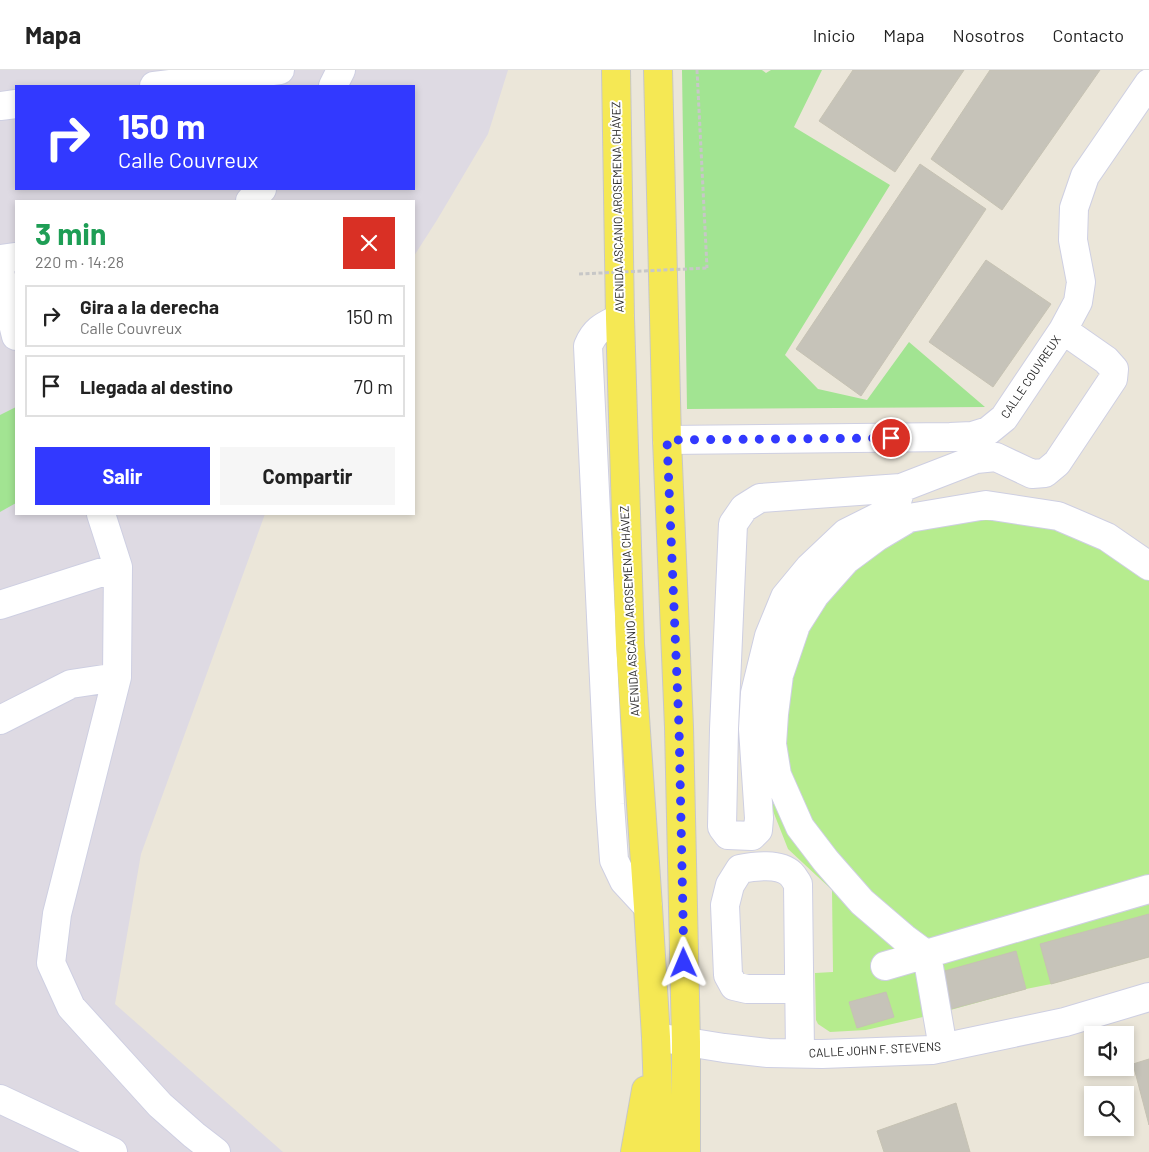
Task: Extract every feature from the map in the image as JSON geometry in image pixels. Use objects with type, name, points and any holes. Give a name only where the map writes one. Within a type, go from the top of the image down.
[{"type":"main road","name":"AVENIDA ASCANIO AROSEMENA CHÁVEZ","points":[[616,70],[620,318],[630,644],[656,1037],[660,1152]]},
{"type":"main road","points":[[658,70],[667,440],[679,727],[686,1042],[686,1152]]},
{"type":"main road","points":[[635,1152],[656,1037]]},
{"type":"street","points":[[162,85],[280,70]]},
{"type":"street","points":[[333,85],[340,70]]},
{"type":"street","name":"CALLE COUVREUX","points":[[667,440],[950,437],[974,447],[988,431],[1004,418],[1063,330],[1078,302],[1080,282],[1073,240],[1074,208],[1084,176],[1149,83]]},
{"type":"street","points":[[0,106],[15,104]]},
{"type":"street","points":[[251,200],[261,190]]},
{"type":"street","points":[[0,259],[15,257]]},
{"type":"street","points":[[0,272],[15,332]]},
{"type":"street","points":[[901,488],[896,505],[882,515],[846,533],[809,568],[785,597],[769,636],[755,693],[753,729],[759,818],[758,830],[752,836],[728,835],[722,827],[724,729],[733,524],[744,508],[760,498],[901,488],[974,447],[1032,474],[1045,473],[1057,463],[1113,379],[1114,369],[1106,360],[1063,330]]},
{"type":"street","points":[[942,1048],[927,955],[862,902],[826,862],[800,827],[777,775],[772,744],[779,675],[796,625],[815,595],[846,560],[877,537],[909,518],[986,505],[1058,516],[1107,536],[1149,566]]},
{"type":"street","points":[[101,515],[118,567],[117,677],[57,914],[51,963],[71,1007],[160,1105],[216,1152]]},
{"type":"street","points":[[0,605],[118,567]]},
{"type":"street","points":[[0,720],[71,684],[117,677]]},
{"type":"street","points":[[724,729],[753,729]]},
{"type":"street","points":[[799,989],[747,989],[734,986],[728,975],[725,905],[730,885],[740,869],[774,866],[790,873],[798,884],[800,1053]]},
{"type":"street","points":[[885,966],[1149,889]]},
{"type":"street","name":"CALLE JOHN F. STEVENS","points":[[656,1037],[759,1052],[822,1054],[932,1050],[1065,1022],[1149,997]]},
{"type":"street","points":[[0,1098],[113,1152]]},
{"type":"path","points":[[579,274],[707,268],[697,70]]},
{"type":"shaded area","points":[[0,70],[508,70],[488,134],[415,254],[415,200],[15,200],[15,515],[265,515],[141,854],[115,1004],[283,1152],[0,1152]]},
{"type":"green space","points":[[682,70],[762,70],[766,73],[771,70],[822,70],[794,127],[890,185],[785,355],[818,389],[867,400],[909,342],[985,407],[687,409]]},
{"type":"green space","points":[[15,408],[15,504],[0,512],[0,415]]},
{"type":"green space","points":[[975,497],[1149,551],[1149,957],[936,1014],[866,1030],[830,1032],[818,1024],[816,1020],[815,973],[833,972],[832,890],[788,849],[773,811],[762,761],[807,589]]},
{"type":"building","points":[[853,70],[964,70],[895,172],[819,121]]},
{"type":"building","points":[[990,70],[1100,70],[1002,210],[931,159]]},
{"type":"building","points":[[920,164],[986,209],[861,396],[796,349]]},
{"type":"building","points":[[986,260],[1051,304],[993,387],[929,342]]},
{"type":"building","points":[[1149,914],[1149,957],[1051,984],[1040,944]]},
{"type":"building","points":[[1016,951],[1026,989],[951,1009],[941,972]]},
{"type":"building","points":[[886,992],[894,1017],[857,1028],[849,1002]]},
{"type":"building","points":[[1149,1059],[1149,1125],[1134,1068],[1134,1064]]},
{"type":"building","points":[[956,1103],[970,1152],[884,1152],[877,1131]]},
{"type":"route","points":[[684,963],[679,727],[667,440],[891,438]]}]
